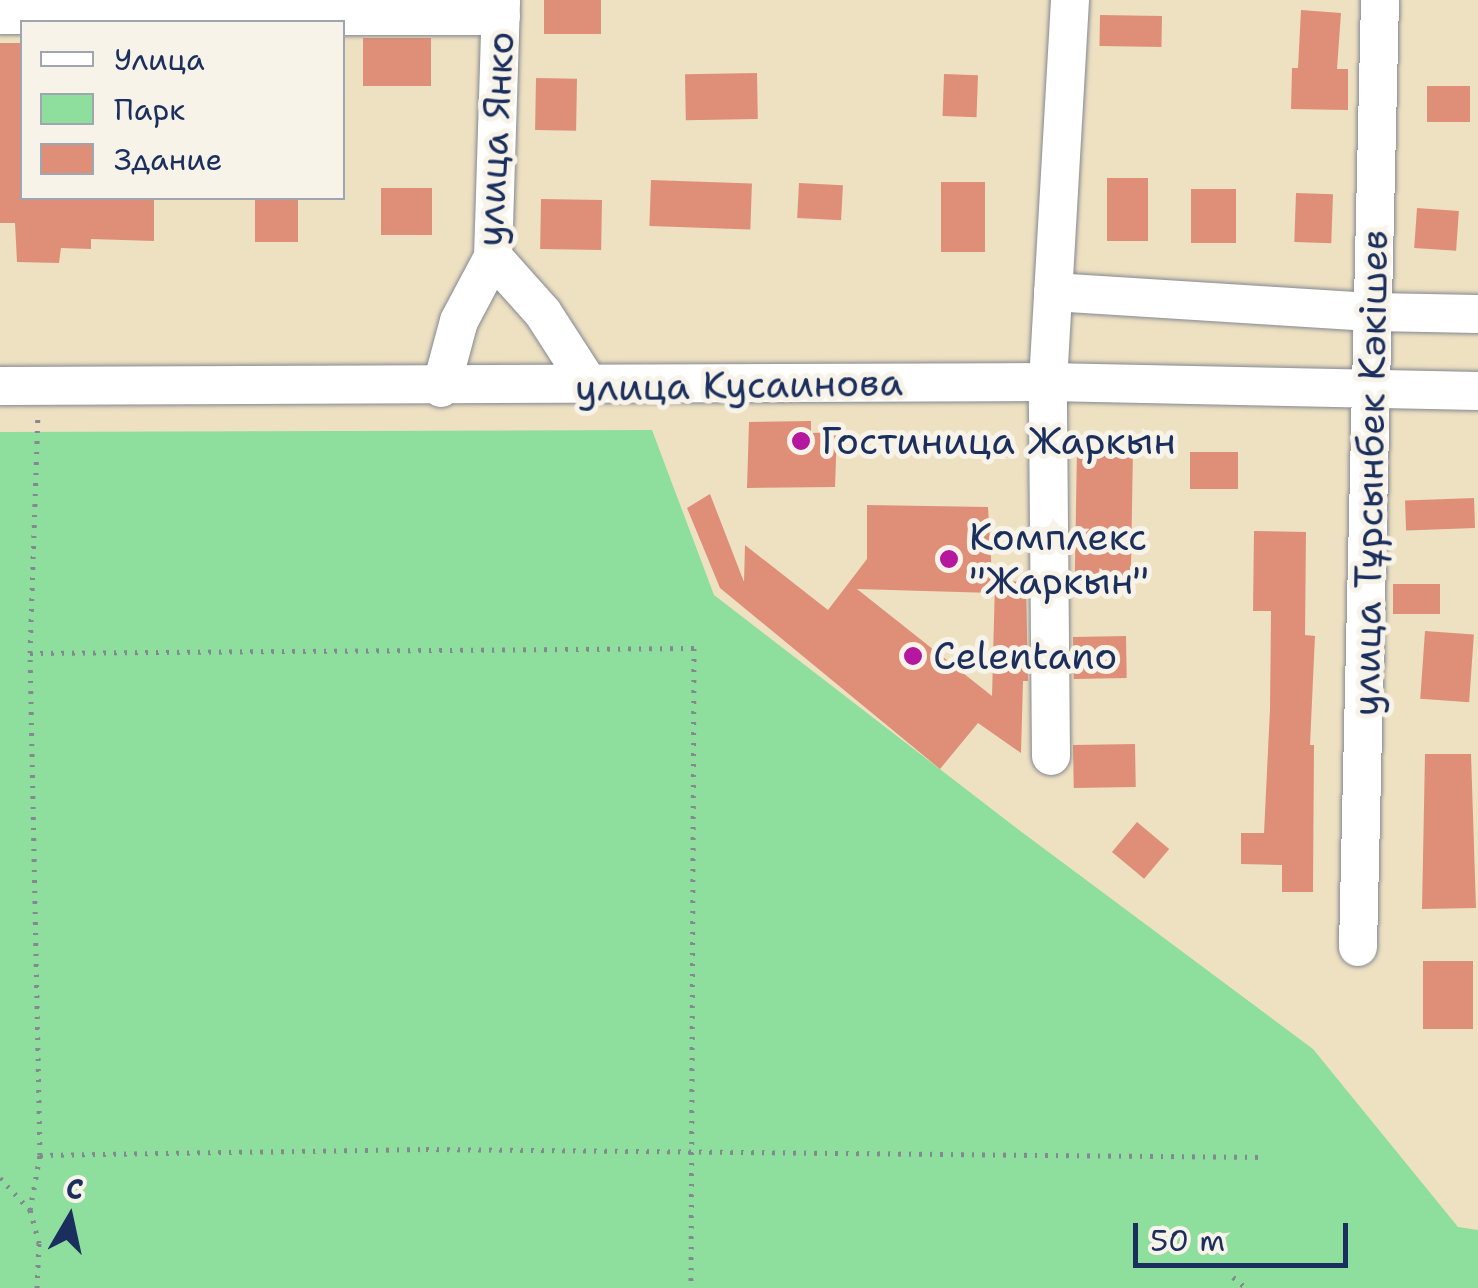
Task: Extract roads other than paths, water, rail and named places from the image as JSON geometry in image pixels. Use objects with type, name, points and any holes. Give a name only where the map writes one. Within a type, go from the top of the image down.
[{"type":"street","points":[[1051,756],[1048,382],[1070,0]]},
{"type":"street","name":"улица Тұрсынбек Кәкішев","points":[[1358,947],[1380,0]]},
{"type":"street","points":[[0,15],[501,8]]},
{"type":"street","name":"улица Янко","points":[[440,388],[460,321],[493,256],[501,8]]},
{"type":"street","points":[[493,256],[552,325],[590,386]]},
{"type":"street","points":[[1053,292],[1374,312],[1478,314]]},
{"type":"street","name":"улица Кусаинова","points":[[0,386],[440,388],[1048,382],[1478,391]]},
{"type":"place","name":"Гостиница Жаркын","points":[[801,441]]},
{"type":"place","name":"Комплекс \"Жаркын\"","points":[[949,559]]},
{"type":"place","name":"Celentano","points":[[913,656]]}]
